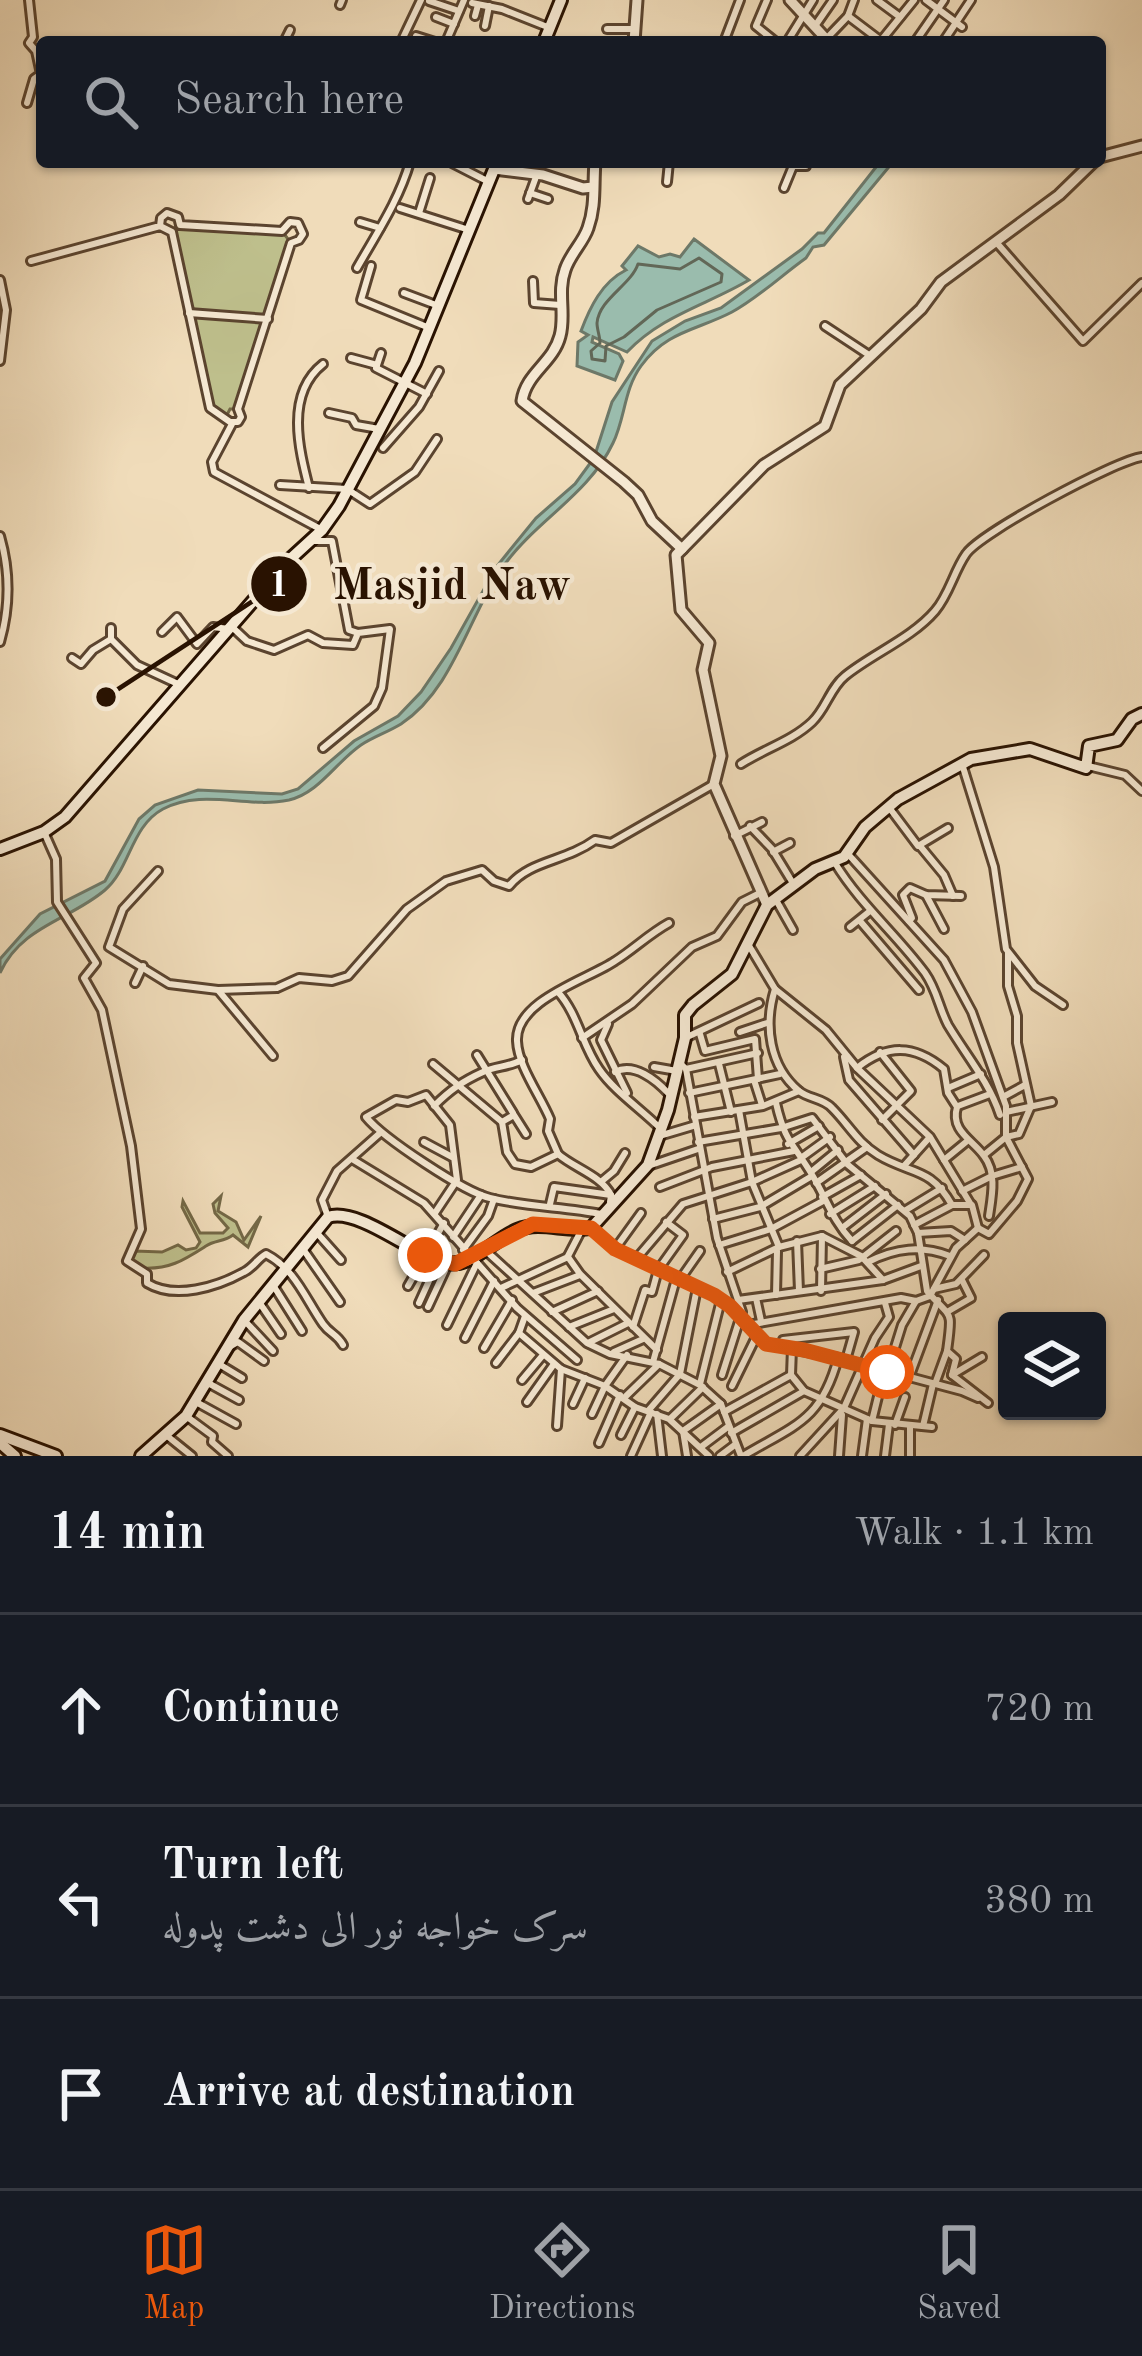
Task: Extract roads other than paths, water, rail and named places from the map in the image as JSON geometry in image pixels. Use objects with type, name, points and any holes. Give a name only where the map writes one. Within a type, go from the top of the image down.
[{"type":"main road","points":[[547,36],[561,0]]},
{"type":"main road","points":[[0,849],[44,832],[81,800],[287,562],[322,530],[406,380],[493,171]]},
{"type":"main road","points":[[148,1454],[186,1416],[244,1320],[328,1217],[348,1216],[443,1262],[470,1257],[533,1224],[588,1229],[648,1166],[681,1068],[685,1015],[732,974],[769,899],[825,864],[836,863],[888,806],[962,764],[986,754],[1030,749],[1078,767],[1088,766],[1089,746],[1117,740],[1132,719],[1142,714]]},
{"type":"main road","points":[[0,1439],[15,1456]]},
{"type":"main road","points":[[0,1439],[56,1456]]},
{"type":"street","points":[[29,0],[33,37],[29,43],[36,51]]},
{"type":"street","points":[[404,36],[425,0],[459,11]]},
{"type":"street","points":[[634,36],[637,0]]},
{"type":"street","points":[[726,36],[740,0]]},
{"type":"street","points":[[767,0],[756,26],[768,36]]},
{"type":"street","points":[[791,36],[813,0]]},
{"type":"street","points":[[815,26],[833,0]]},
{"type":"street","points":[[877,0],[900,17]]},
{"type":"street","points":[[884,36],[914,0]]},
{"type":"street","points":[[926,0],[959,25]]},
{"type":"street","points":[[919,36],[944,0]]},
{"type":"street","points":[[949,36],[971,0]]},
{"type":"street","points":[[793,1],[823,36]]},
{"type":"street","points":[[831,36],[848,16],[852,1]]},
{"type":"street","points":[[449,36],[459,11],[471,3],[503,6],[550,28]]},
{"type":"street","points":[[471,3],[475,16]]},
{"type":"street","points":[[485,26],[489,6]]},
{"type":"street","points":[[500,24],[503,6]]},
{"type":"street","points":[[848,16],[874,36]]},
{"type":"street","points":[[436,17],[454,23]]},
{"type":"street","points":[[607,29],[634,29]]},
{"type":"street","points":[[287,36],[290,31]]},
{"type":"street","points":[[27,103],[36,78]]},
{"type":"street","points":[[1106,156],[1142,146]]},
{"type":"street","points":[[357,268],[393,212],[409,168]]},
{"type":"street","points":[[460,168],[537,174],[593,187]]},
{"type":"street","points":[[466,172],[468,168]]},
{"type":"street","points":[[595,168],[594,209],[586,234],[565,269],[560,338],[531,376],[524,402],[638,496],[652,520],[682,549]]},
{"type":"street","points":[[667,182],[668,168]]},
{"type":"street","points":[[784,188],[792,168]]},
{"type":"street","points":[[793,930],[769,899],[734,836],[714,784],[721,756],[703,670],[709,644],[681,610],[676,558],[764,466],[825,426],[836,392],[956,268],[1059,195],[1088,168]]},
{"type":"street","points":[[537,174],[529,196],[548,199]]},
{"type":"street","points":[[418,214],[430,178]]},
{"type":"street","points":[[400,208],[469,230]]},
{"type":"street","points":[[160,226],[160,218],[171,212],[180,225]]},
{"type":"street","points":[[282,231],[290,223],[301,226],[302,237],[291,242],[238,409],[230,409],[212,462],[214,472],[322,530]]},
{"type":"street","points":[[360,223],[381,228]]},
{"type":"street","points":[[172,232],[180,225],[282,231],[291,242]]},
{"type":"street","points":[[32,261],[160,226],[172,232]]},
{"type":"street","points":[[172,232],[210,408],[229,420]]},
{"type":"street","points":[[996,242],[1083,341],[1142,283]]},
{"type":"street","points":[[371,266],[361,300],[430,328]]},
{"type":"street","points":[[529,315],[534,303],[532,281]]},
{"type":"street","points":[[0,284],[6,310],[0,361]]},
{"type":"street","points":[[404,293],[440,306]]},
{"type":"street","points":[[534,303],[560,305]]},
{"type":"street","points":[[189,313],[268,320]]},
{"type":"street","points":[[825,326],[868,356]]},
{"type":"street","points":[[381,352],[377,369],[427,394]]},
{"type":"street","points":[[351,358],[377,365]]},
{"type":"street","points":[[309,488],[296,419],[313,372],[323,364]]},
{"type":"street","points":[[383,448],[427,394],[439,371]]},
{"type":"street","points":[[329,413],[380,429]]},
{"type":"street","points":[[280,485],[347,489],[372,503],[416,472],[437,439]]},
{"type":"street","points":[[741,764],[808,725],[844,677],[934,613],[965,555],[994,529],[1052,495],[1102,475],[1122,460],[1142,458]]},
{"type":"street","points":[[0,536],[8,565],[0,642]]},
{"type":"street","points":[[311,541],[332,541],[349,630],[390,629],[382,688],[374,706],[323,748]]},
{"type":"street","points":[[162,632],[178,617],[196,644],[213,627],[230,627],[247,641],[274,650],[308,635],[323,644],[353,645],[358,633]]},
{"type":"street","points":[[112,628],[111,639],[136,665],[181,686]]},
{"type":"street","points":[[72,658],[81,664],[111,639]]},
{"type":"street","points":[[962,764],[994,867],[1008,953],[1007,977],[1018,1016],[1017,1043],[1031,1106],[1019,1134],[1006,1137],[984,1155]]},
{"type":"street","points":[[1088,766],[1125,775],[1142,791]]},
{"type":"street","points":[[158,871],[123,909],[109,947],[169,983],[218,990],[266,989],[299,978],[327,982],[347,976],[393,922],[446,881],[482,870],[496,883],[508,886],[521,871],[566,859],[601,838],[611,843],[714,784]]},
{"type":"street","points":[[888,806],[957,896],[926,895],[910,888],[903,895],[909,921]]},
{"type":"street","points":[[734,836],[762,822]]},
{"type":"street","points":[[750,826],[794,885]]},
{"type":"street","points":[[920,846],[947,828]]},
{"type":"street","points":[[44,832],[56,859],[57,902],[96,962],[84,977],[102,1010],[130,1146],[141,1228],[127,1261],[147,1274],[153,1288],[178,1292],[221,1283],[266,1254],[288,1269],[324,1325],[344,1345]]},
{"type":"street","points":[[773,852],[790,843]]},
{"type":"street","points":[[748,944],[775,989],[826,1030],[857,1068],[930,1137],[970,1203],[978,1228],[988,1234],[1027,1187],[1026,1171],[1006,1137],[998,1093],[964,993],[944,960],[847,854]]},
{"type":"street","points":[[836,863],[925,974],[948,1024],[998,1093]]},
{"type":"street","points":[[926,895],[944,929]]},
{"type":"street","points":[[582,1038],[609,1021],[692,947],[717,936],[742,902],[769,899]]},
{"type":"street","points":[[850,927],[870,911]]},
{"type":"street","points":[[860,921],[919,989]]},
{"type":"street","points":[[435,1213],[457,1180],[450,1125],[426,1096],[396,1100],[366,1117],[380,1133],[457,1180],[482,1196],[607,1213],[611,1195],[602,1181],[558,1154],[548,1131],[550,1119],[522,1060],[517,1043],[520,1025],[539,1003],[616,961],[640,939],[668,923]]},
{"type":"street","points":[[1008,953],[1045,996],[1063,1005]]},
{"type":"street","points":[[135,983],[143,965]]},
{"type":"street","points":[[775,989],[767,1024],[781,1073],[800,1091],[825,1102],[867,1147],[929,1175],[952,1205]]},
{"type":"street","points":[[218,990],[273,1055]]},
{"type":"street","points":[[558,992],[573,1012],[597,1067],[616,1090],[630,1096]]},
{"type":"street","points":[[685,1038],[759,1003]]},
{"type":"street","points":[[609,1021],[601,1040],[615,1072],[660,1132],[776,1103],[800,1091]]},
{"type":"street","points":[[740,1032],[767,1024]]},
{"type":"street","points":[[700,1034],[704,1052],[755,1039],[756,1080],[763,1106]]},
{"type":"street","points":[[857,1068],[880,1052],[899,1048],[921,1052],[944,1070],[957,1107],[955,1120],[966,1142],[984,1155],[992,1176],[989,1216]]},
{"type":"street","points":[[880,1052],[911,1091],[882,1120]]},
{"type":"street","points":[[654,1066],[719,1064],[758,1053]]},
{"type":"street","points":[[843,1053],[849,1079],[914,1155]]},
{"type":"street","points":[[477,1055],[526,1134]]},
{"type":"street","points":[[434,1106],[457,1082],[522,1060]]},
{"type":"street","points":[[433,1064],[502,1122],[507,1152],[515,1164],[532,1167],[558,1154]]},
{"type":"street","points":[[719,1064],[760,1208],[778,1249],[776,1296]]},
{"type":"street","points":[[615,1072],[626,1067],[648,1076],[671,1097]]},
{"type":"street","points":[[681,1068],[719,1245],[741,1318],[722,1375]]},
{"type":"street","points":[[689,1093],[781,1073]]},
{"type":"street","points":[[948,1088],[981,1074]]},
{"type":"street","points":[[957,1107],[1025,1085]]},
{"type":"street","points":[[1003,1114],[1052,1102]]},
{"type":"street","points":[[776,1103],[791,1148],[813,1177],[848,1244],[883,1280]]},
{"type":"street","points":[[502,1122],[514,1114]]},
{"type":"street","points":[[648,1166],[698,1145],[782,1129],[812,1118],[848,1164],[902,1207],[916,1229],[921,1266],[952,1327],[934,1384],[928,1426],[870,1420],[804,1391],[791,1375],[792,1348]]},
{"type":"street","points":[[660,1186],[791,1148],[819,1126]]},
{"type":"street","points":[[328,1217],[322,1200],[331,1179],[380,1133]]},
{"type":"street","points":[[637,1258],[683,1204],[752,1182],[801,1159],[830,1137]]},
{"type":"street","points":[[904,1166],[930,1137]]},
{"type":"street","points":[[424,1142],[452,1157]]},
{"type":"street","points":[[944,1160],[966,1142]]},
{"type":"street","points":[[713,1219],[760,1208],[813,1177],[848,1164],[867,1147]]},
{"type":"street","points":[[813,1177],[838,1150]]},
{"type":"street","points":[[602,1181],[625,1154]]},
{"type":"street","points":[[352,1159],[435,1213],[526,1316],[578,1360]]},
{"type":"street","points":[[962,1191],[1022,1167]]},
{"type":"street","points":[[719,1245],[771,1229],[861,1175]]},
{"type":"street","points":[[830,1214],[874,1186]]},
{"type":"street","points":[[550,1206],[554,1187],[611,1195]]},
{"type":"street","points":[[848,1244],[902,1207],[942,1188]]},
{"type":"street","points":[[840,1228],[886,1194]]},
{"type":"street","points":[[453,1237],[482,1196]]},
{"type":"street","points":[[992,1197],[1011,1207]]},
{"type":"street","points":[[447,1324],[494,1199]]},
{"type":"street","points":[[916,1229],[952,1205],[970,1203]]},
{"type":"street","points":[[615,1249],[641,1213]]},
{"type":"street","points":[[587,1343],[631,1325],[645,1290],[652,1292],[658,1270],[683,1235],[666,1222]]},
{"type":"street","points":[[409,1286],[444,1223]]},
{"type":"street","points":[[909,1378],[934,1295],[952,1257],[978,1228]]},
{"type":"street","points":[[465,1337],[498,1284],[568,1257],[588,1229],[615,1249],[722,1300],[766,1344],[962,1390],[988,1403],[952,1375]]},
{"type":"street","points":[[916,1229],[951,1231],[965,1240]]},
{"type":"street","points":[[864,1259],[896,1231]]},
{"type":"street","points":[[317,1233],[341,1260]]},
{"type":"street","points":[[728,1272],[822,1235],[848,1244]]},
{"type":"street","points":[[820,1291],[822,1235]]},
{"type":"street","points":[[797,1241],[799,1292]]},
{"type":"street","points":[[820,1269],[919,1247],[952,1257]]},
{"type":"street","points":[[303,1249],[340,1302]]},
{"type":"street","points":[[485,1250],[587,1343],[610,1354],[656,1363],[701,1386],[722,1408],[742,1456],[804,1422],[823,1398],[854,1332],[783,1340],[782,1346]]},
{"type":"street","points":[[599,1443],[622,1397],[656,1363],[678,1280],[700,1251]]},
{"type":"street","points":[[748,1325],[901,1298],[916,1301],[962,1280],[984,1255]]},
{"type":"street","points":[[568,1257],[657,1350]]},
{"type":"street","points":[[423,1305],[443,1262]]},
{"type":"street","points":[[738,1300],[894,1278],[921,1266]]},
{"type":"street","points":[[533,1293],[580,1274]]},
{"type":"street","points":[[894,1278],[901,1298]]},
{"type":"street","points":[[947,1312],[971,1298],[962,1280]]},
{"type":"street","points":[[273,1285],[302,1331]]},
{"type":"street","points":[[631,1456],[652,1412],[680,1374],[697,1288]]},
{"type":"street","points":[[552,1312],[598,1291]]},
{"type":"street","points":[[756,1298],[761,1322]]},
{"type":"street","points":[[484,1348],[512,1300]]},
{"type":"street","points":[[670,1419],[701,1386],[722,1300]]},
{"type":"street","points":[[862,1456],[902,1325],[916,1301]]},
{"type":"street","points":[[259,1302],[280,1334]]},
{"type":"street","points":[[800,1456],[843,1410],[889,1317],[885,1303]]},
{"type":"street","points":[[569,1327],[614,1309]]},
{"type":"street","points":[[496,1363],[519,1334],[526,1316]]},
{"type":"street","points":[[244,1320],[273,1351]]},
{"type":"street","points":[[519,1334],[557,1366],[670,1419],[706,1453],[730,1429],[804,1391]]},
{"type":"street","points":[[732,1387],[757,1335]]},
{"type":"street","points":[[610,1354],[644,1339]]},
{"type":"street","points":[[228,1348],[238,1342],[264,1360]]},
{"type":"street","points":[[946,1351],[956,1359],[952,1375]]},
{"type":"street","points":[[522,1380],[543,1355]]},
{"type":"street","points":[[592,1414],[628,1355]]},
{"type":"street","points":[[952,1375],[982,1358]]},
{"type":"street","points":[[219,1364],[242,1378]]},
{"type":"street","points":[[527,1402],[557,1366]]},
{"type":"street","points":[[557,1366],[557,1426]]},
{"type":"street","points":[[683,1431],[791,1375]]},
{"type":"street","points":[[573,1404],[585,1378]]},
{"type":"street","points":[[208,1383],[239,1400]]},
{"type":"street","points":[[885,1456],[905,1397]]},
{"type":"street","points":[[196,1402],[236,1424]]},
{"type":"street","points":[[621,1435],[635,1406]]},
{"type":"street","points":[[839,1456],[843,1410]]},
{"type":"street","points":[[652,1412],[662,1456]]},
{"type":"street","points":[[186,1416],[213,1436],[212,1442],[228,1456]]},
{"type":"street","points":[[910,1426],[910,1456]]},
{"type":"street","points":[[683,1431],[687,1456]]},
{"type":"street","points":[[166,1435],[192,1456]]},
{"type":"street","points":[[720,1456],[736,1444]]},
{"type":"water","points":[[875,168],[888,168],[824,245],[813,247],[806,258],[742,306],[672,338],[651,354],[631,384],[617,434],[603,461],[505,564],[448,671],[419,709],[361,745],[300,796],[273,802],[194,800],[163,809],[144,826],[105,890],[20,944],[0,973],[0,959],[40,914],[105,881],[139,819],[155,805],[198,790],[282,794],[298,789],[354,741],[398,716],[451,648],[497,566],[594,458],[612,402],[652,341],[685,321],[721,308],[824,233]]},
{"type":"water","points":[[694,239],[749,280],[670,320],[627,352],[593,337],[592,342],[619,354],[623,361],[615,380],[577,366],[578,342],[588,335],[581,331],[593,304],[610,281],[626,270],[622,266],[638,246],[659,257],[680,257]]},
{"type":"place","name":"Masjid Naw","points":[[106,697]]}]
